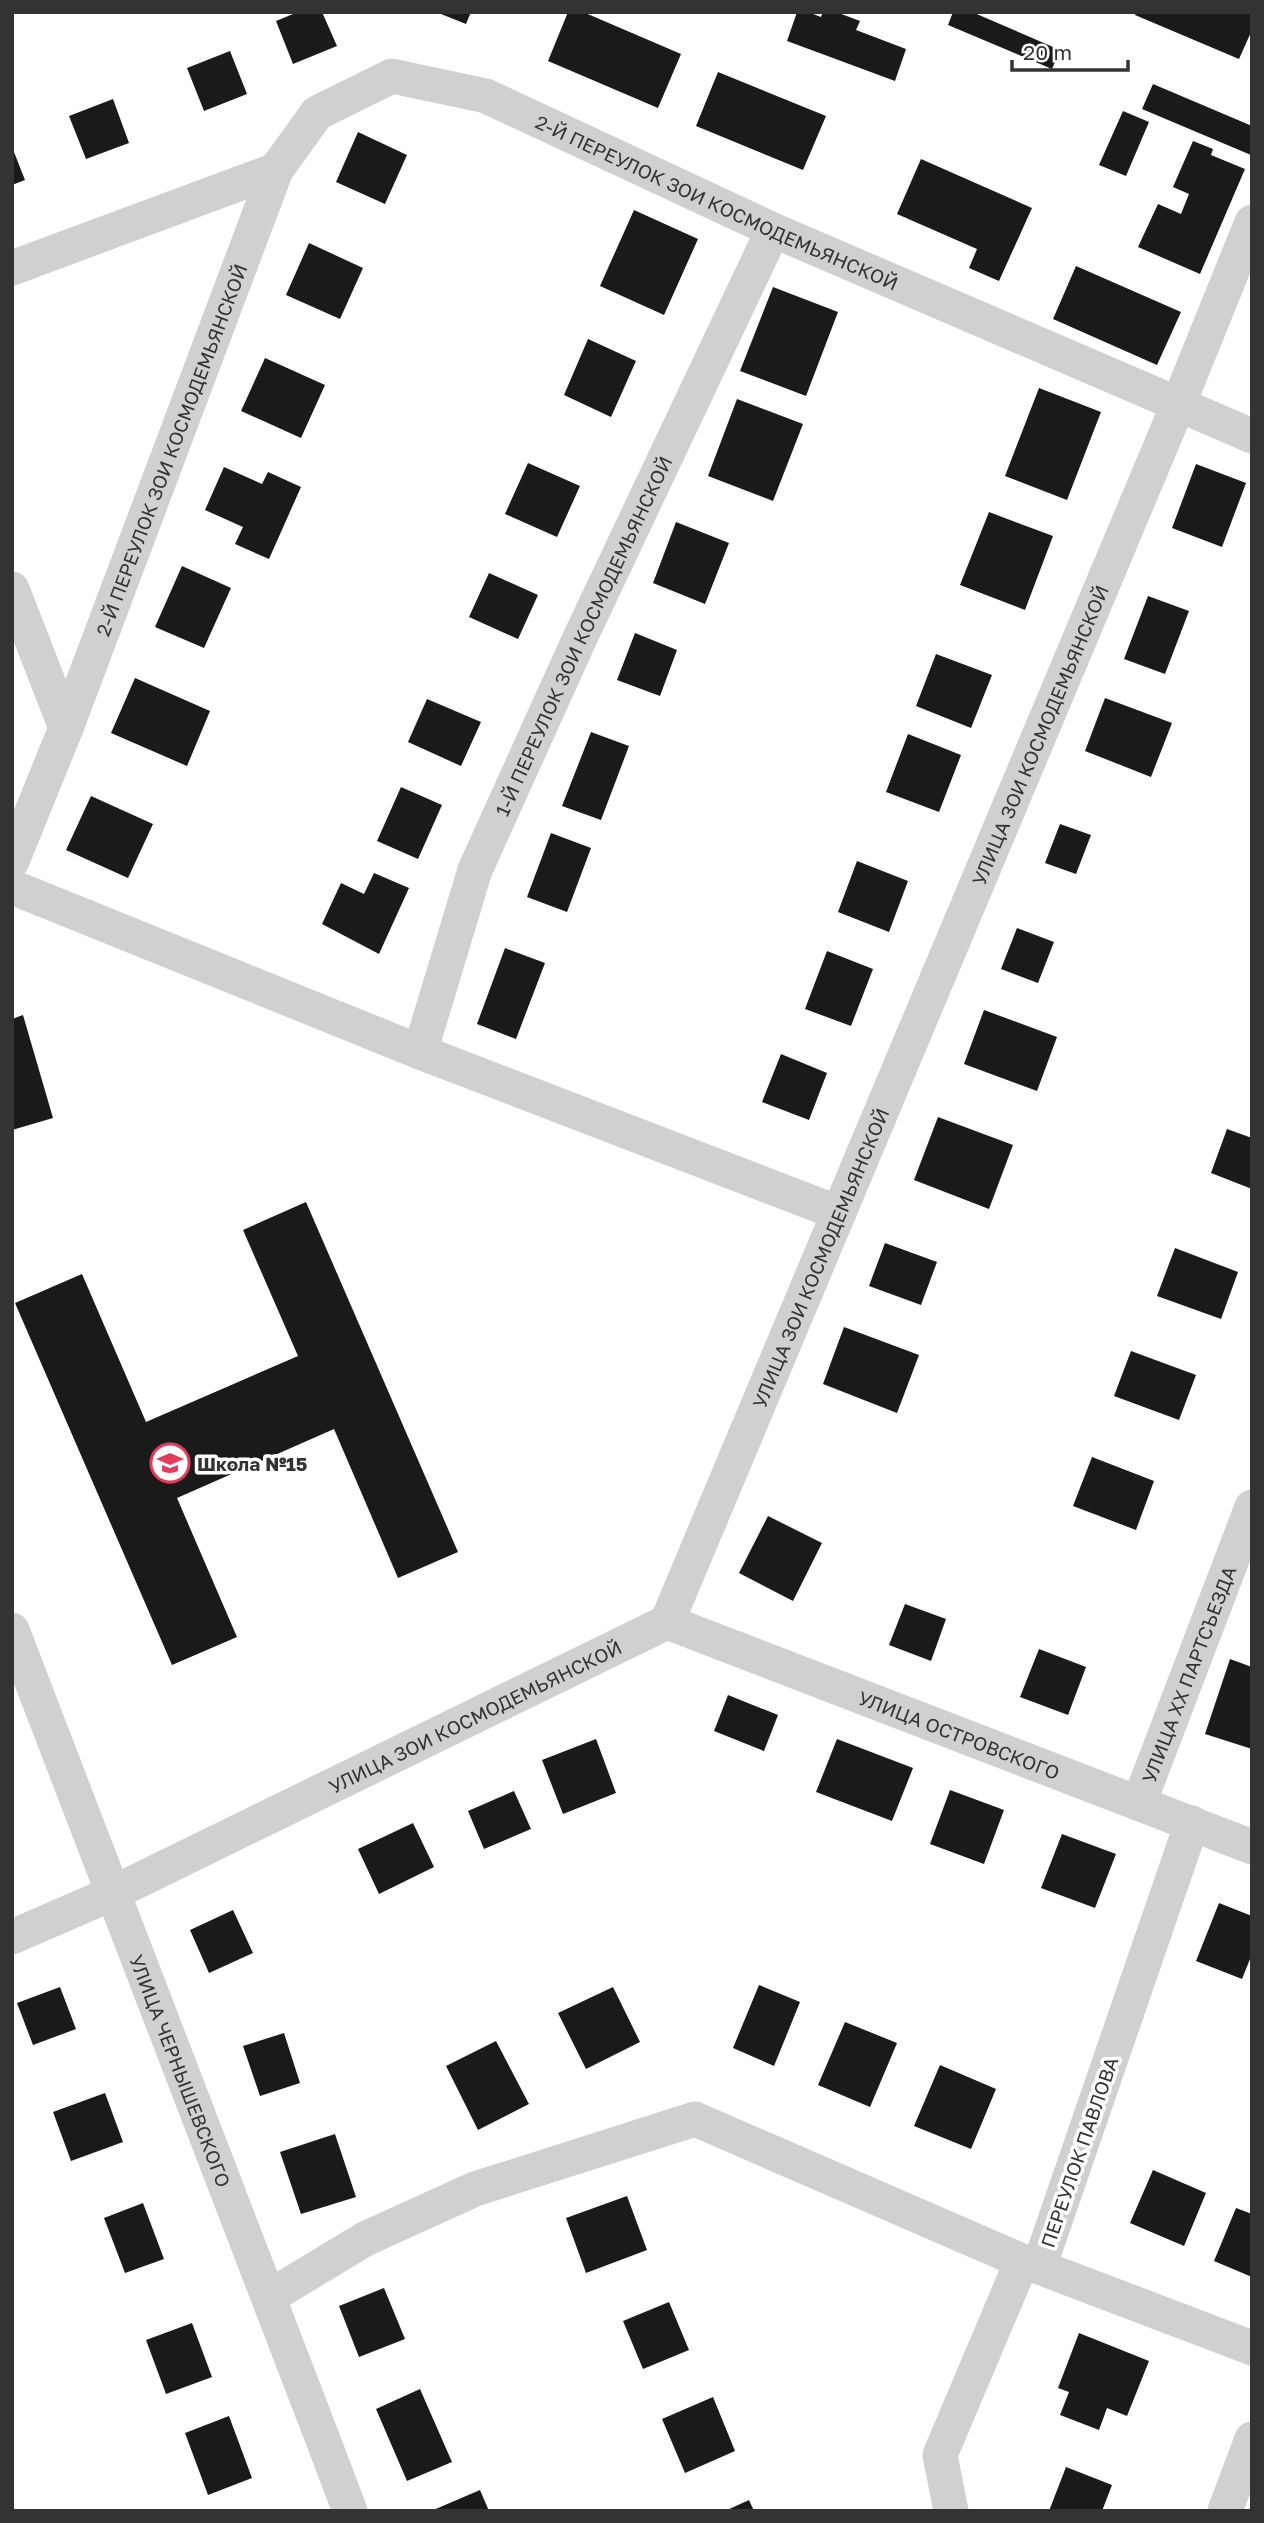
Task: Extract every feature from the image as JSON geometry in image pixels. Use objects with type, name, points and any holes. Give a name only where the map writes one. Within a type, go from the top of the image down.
[{"type":"street","name":"2-Й ПЕРЕУЛОК ЗОИ КОСМОДЕМЬЯНСКОЙ","points":[[12,862],[66,728],[276,170],[317,113],[392,76],[486,96],[773,230],[1252,436]]},
{"type":"street","points":[[12,268],[276,170]]},
{"type":"street","name":"УЛИЦА ЗОИ КОСМОДЕМЬЯНСКОЙ","points":[[12,1937],[111,1894],[667,1622],[1178,405],[1252,222]]},
{"type":"street","name":"1-Й ПЕРЕУЛОК ЗОИ КОСМОДЕМЬЯНСКОЙ","points":[[419,1052],[475,870],[579,640],[773,230]]},
{"type":"street","points":[[12,589],[66,728]]},
{"type":"street","points":[[12,887],[419,1052],[839,1213]]},
{"type":"street","name":"УЛИЦА ХХ ПАРТСЪЕЗДА","points":[[1139,1803],[1252,1507]]},
{"type":"street","name":"УЛИЦА ОСТРОВСКОГО","points":[[667,1622],[1252,1847]]},
{"type":"street","name":"УЛИЦА ЧЕРНЫШЕВСКОГО","points":[[12,1630],[111,1894],[350,2511]]},
{"type":"street","name":"ПЕРЕУЛОК ПАВЛОВА","points":[[1192,1823],[1031,2264],[1252,2348]]},
{"type":"street","points":[[269,2297],[365,2239],[475,2189],[695,2119],[1031,2264],[940,2455],[951,2511]]},
{"type":"street","points":[[1225,2511],[1252,2439]]},
{"type":"building","points":[[298,12],[322,12],[337,46],[293,64],[276,21]]},
{"type":"building","points":[[436,12],[471,12],[466,24]]},
{"type":"building","points":[[568,12],[583,12],[681,54],[658,108],[548,61]]},
{"type":"building","points":[[797,12],[808,12],[821,17],[823,12],[836,12],[860,21],[856,30],[906,49],[895,81],[787,41]]},
{"type":"building","points":[[953,12],[972,12],[1060,50],[1052,69],[948,25]]},
{"type":"building","points":[[1136,12],[1252,12],[1252,30],[1239,59],[1135,15]]},
{"type":"building","points":[[230,51],[247,94],[204,111],[187,68]]},
{"type":"building","points":[[718,72],[826,116],[803,170],[696,126]]},
{"type":"building","points":[[1153,84],[1252,126],[1251,155],[1142,109]]},
{"type":"building","points":[[113,99],[129,143],[86,159],[69,116]]},
{"type":"building","points":[[1123,111],[1149,122],[1126,176],[1099,165]]},
{"type":"building","points":[[358,132],[407,155],[385,204],[336,182]]},
{"type":"building","points":[[1193,141],[1213,149],[1211,155],[1245,169],[1200,274],[1138,247],[1158,204],[1181,214],[1189,194],[1173,187]]},
{"type":"building","points":[[12,147],[25,180],[12,185]]},
{"type":"building","points":[[921,159],[1032,208],[999,281],[969,268],[977,249],[897,214]]},
{"type":"building","points":[[634,210],[698,239],[664,315],[600,286]]},
{"type":"building","points":[[309,243],[363,268],[340,319],[286,295]]},
{"type":"building","points":[[1076,266],[1181,312],[1157,365],[1053,319]]},
{"type":"building","points":[[773,287],[838,312],[806,396],[740,371]]},
{"type":"building","points":[[588,339],[636,361],[611,417],[564,395]]},
{"type":"building","points":[[265,358],[325,385],[301,438],[241,411]]},
{"type":"building","points":[[1039,388],[1101,412],[1067,500],[1005,476]]},
{"type":"building","points":[[737,399],[803,424],[773,501],[708,476]]},
{"type":"building","points":[[528,463],[580,486],[557,537],[505,514]]},
{"type":"building","points":[[1196,464],[1246,483],[1222,547],[1172,528]]},
{"type":"building","points":[[224,467],[262,484],[268,472],[301,487],[269,559],[235,544],[243,527],[205,510]]},
{"type":"building","points":[[989,512],[1053,536],[1025,610],[960,585]]},
{"type":"building","points":[[676,522],[729,543],[705,604],[653,583]]},
{"type":"building","points":[[182,566],[231,588],[204,648],[155,627]]},
{"type":"building","points":[[489,573],[538,595],[518,639],[469,617]]},
{"type":"building","points":[[1148,596],[1189,611],[1165,674],[1124,659]]},
{"type":"building","points":[[635,633],[677,650],[660,696],[617,680]]},
{"type":"building","points":[[936,654],[992,675],[971,728],[916,706]]},
{"type":"building","points":[[135,678],[210,711],[187,766],[111,733]]},
{"type":"building","points":[[1105,698],[1172,723],[1151,777],[1085,751]]},
{"type":"building","points":[[427,699],[481,722],[461,766],[408,742]]},
{"type":"building","points":[[591,732],[629,746],[601,820],[562,806]]},
{"type":"building","points":[[908,734],[961,755],[939,812],[886,792]]},
{"type":"building","points":[[401,787],[442,805],[418,859],[377,841]]},
{"type":"building","points":[[91,796],[153,824],[128,878],[66,850]]},
{"type":"building","points":[[1060,824],[1091,835],[1076,874],[1045,863]]},
{"type":"building","points":[[551,833],[591,848],[567,912],[527,897]]},
{"type":"building","points":[[857,861],[908,881],[889,932],[838,912]]},
{"type":"building","points":[[374,873],[409,888],[379,954],[322,924],[341,883],[364,894]]},
{"type":"building","points":[[1017,928],[1054,942],[1038,983],[1001,969]]},
{"type":"building","points":[[505,948],[545,963],[516,1039],[477,1024]]},
{"type":"building","points":[[827,951],[873,969],[851,1026],[805,1009]]},
{"type":"building","points":[[984,1010],[1057,1037],[1037,1091],[964,1064]]},
{"type":"building","points":[[23,1015],[53,1118],[12,1130],[12,1019]]},
{"type":"building","points":[[781,1054],[827,1073],[809,1120],[762,1102]]},
{"type":"building","points":[[938,1117],[1013,1145],[989,1209],[914,1180]]},
{"type":"building","points":[[1227,1129],[1252,1138],[1252,1189],[1211,1173]]},
{"type":"building","name":"Школа №15","points":[[306,1202],[458,1552],[398,1578],[334,1429],[177,1498],[237,1637],[172,1665],[15,1303],[82,1274],[146,1422],[298,1356],[243,1230]]},
{"type":"building","points":[[885,1243],[937,1262],[921,1305],[869,1286]]},
{"type":"building","points":[[1175,1248],[1238,1272],[1221,1319],[1157,1296]]},
{"type":"building","points":[[844,1327],[919,1355],[897,1413],[823,1384]]},
{"type":"building","points":[[1131,1351],[1196,1375],[1179,1420],[1114,1396]]},
{"type":"building","points":[[1092,1457],[1154,1481],[1136,1530],[1073,1506]]},
{"type":"building","points":[[768,1516],[822,1543],[793,1601],[739,1573]]},
{"type":"building","points":[[905,1604],[946,1619],[931,1661],[889,1645]]},
{"type":"building","points":[[1039,1649],[1086,1667],[1068,1715],[1020,1697]]},
{"type":"building","points":[[1230,1659],[1252,1667],[1252,1749],[1205,1734]]},
{"type":"building","points":[[728,1695],[778,1715],[764,1751],[714,1731]]},
{"type":"building","points":[[596,1739],[616,1793],[563,1814],[542,1760]]},
{"type":"building","points":[[837,1739],[913,1768],[892,1821],[816,1792]]},
{"type":"building","points":[[950,1790],[1004,1810],[984,1864],[930,1844]]},
{"type":"building","points":[[514,1791],[531,1829],[484,1849],[468,1811]]},
{"type":"building","points":[[413,1823],[434,1867],[379,1894],[358,1849]]},
{"type":"building","points":[[1062,1834],[1116,1854],[1095,1908],[1041,1888]]},
{"type":"building","points":[[1219,1903],[1252,1916],[1252,1954],[1242,1979],[1196,1961]]},
{"type":"building","points":[[233,1910],[253,1953],[209,1973],[190,1930]]},
{"type":"building","points":[[759,1985],[800,2002],[774,2066],[733,2048]]},
{"type":"building","points":[[60,1987],[76,2029],[33,2045],[17,2003]]},
{"type":"building","points":[[613,1987],[640,2042],[586,2069],[558,2013]]},
{"type":"building","points":[[845,2022],[897,2043],[870,2107],[818,2085]]},
{"type":"building","points":[[284,2033],[300,2083],[260,2096],[243,2046]]},
{"type":"building","points":[[496,2041],[529,2104],[478,2130],[446,2066]]},
{"type":"building","points":[[940,2065],[996,2089],[971,2149],[914,2126]]},
{"type":"building","points":[[105,2093],[123,2142],[71,2161],[53,2112]]},
{"type":"building","points":[[335,2134],[356,2197],[301,2214],[280,2152]]},
{"type":"building","points":[[1153,2170],[1206,2193],[1184,2246],[1130,2223]]},
{"type":"building","points":[[627,2196],[647,2250],[586,2273],[566,2218]]},
{"type":"building","points":[[143,2203],[164,2259],[125,2273],[104,2218]]},
{"type":"building","points":[[1236,2208],[1252,2214],[1252,2277],[1214,2261]]},
{"type":"building","points":[[384,2288],[405,2339],[359,2357],[339,2306]]},
{"type":"building","points":[[669,2302],[689,2350],[643,2369],[623,2321]]},
{"type":"building","points":[[192,2323],[212,2377],[166,2394],[146,2340]]},
{"type":"building","points":[[1079,2333],[1149,2361],[1127,2416],[1107,2408],[1099,2430],[1060,2415],[1069,2392],[1058,2388]]},
{"type":"building","points":[[420,2389],[452,2462],[407,2481],[376,2409]]},
{"type":"building","points":[[713,2397],[735,2451],[685,2473],[662,2419]]},
{"type":"building","points":[[229,2416],[252,2478],[208,2495],[185,2433]]},
{"type":"building","points":[[1066,2467],[1112,2485],[1102,2511],[1049,2511]]},
{"type":"building","points":[[480,2490],[489,2511],[431,2511]]},
{"type":"building","points":[[749,2500],[754,2511],[725,2511]]},
{"type":"place","name":"Школа №15","points":[[170,1463]]}]
